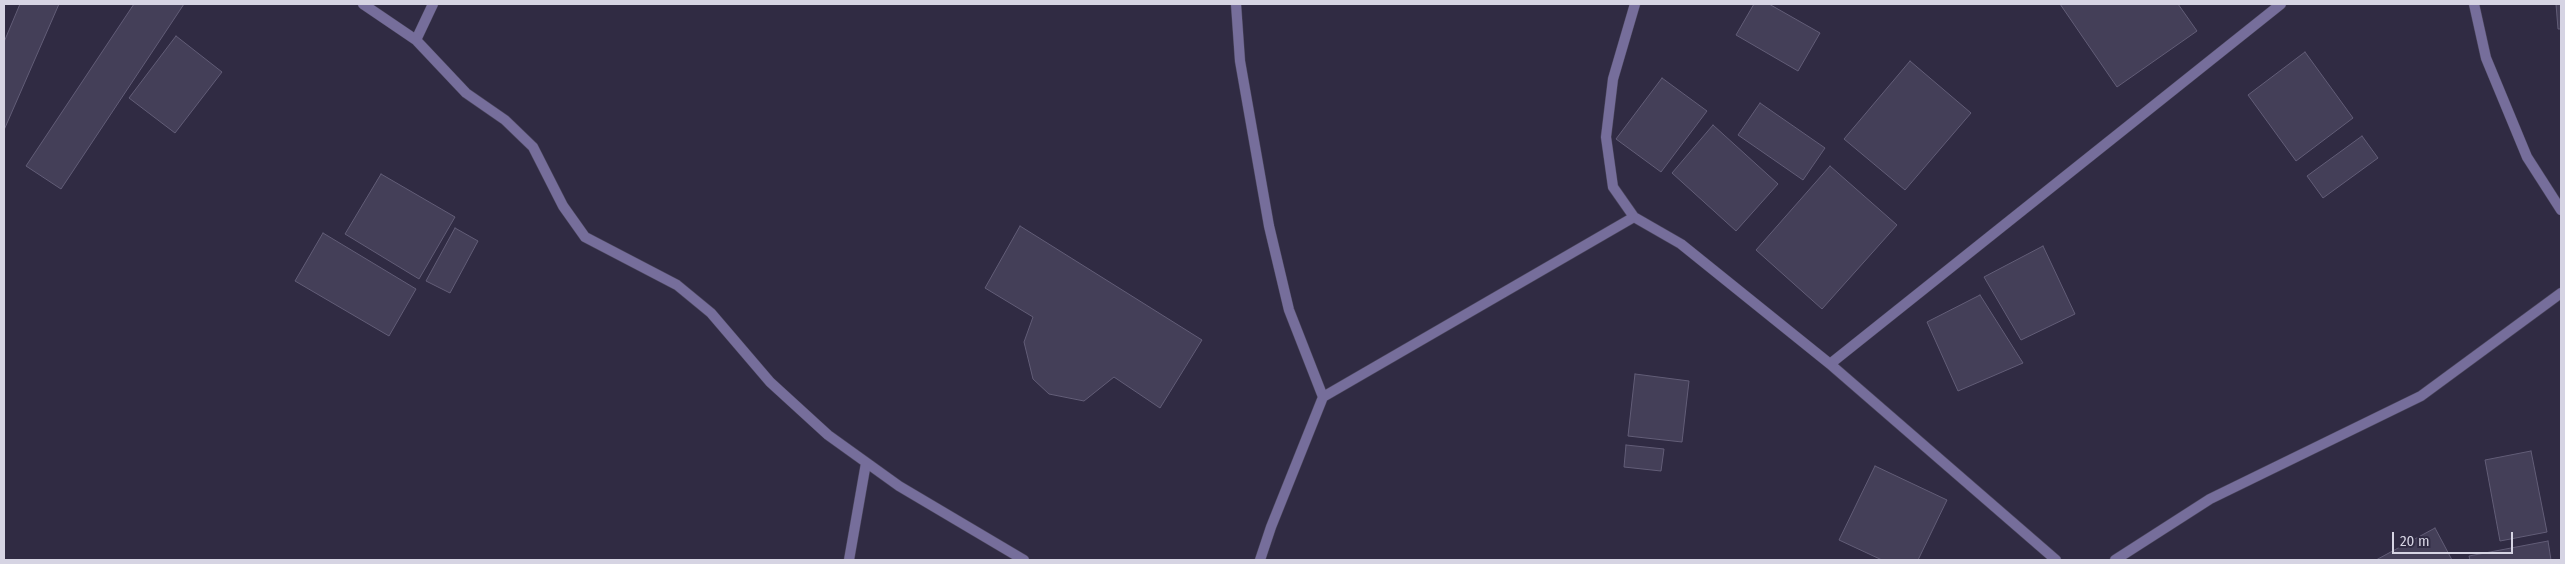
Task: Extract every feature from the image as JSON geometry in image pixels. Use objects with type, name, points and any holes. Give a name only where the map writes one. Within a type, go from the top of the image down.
[{"type":"street","points":[[363,4],[416,40],[466,93],[505,120],[533,147],[563,206],[586,237],[677,285],[711,313],[770,382],[828,435],[944,515],[1024,560]]},
{"type":"street","points":[[416,40],[433,4]]},
{"type":"street","points":[[1236,4],[1240,61],[1269,226],[1289,310],[1322,397]]},
{"type":"street","points":[[1636,4],[1613,79],[1606,137],[1612,187],[1634,216],[1681,244],[1830,364],[2056,560]]},
{"type":"street","points":[[1830,364],[2281,4]]},
{"type":"street","points":[[2474,4],[2486,58],[2527,156],[2561,210]]},
{"type":"street","points":[[1260,560],[1322,397],[1634,216]]},
{"type":"street","points":[[2115,560],[2210,499],[2421,396],[2561,293]]},
{"type":"street","points":[[849,560],[866,463]]},
{"type":"building","points":[[20,4],[59,4],[4,130],[4,42]]},
{"type":"building","points":[[134,4],[184,4],[61,189],[26,166]]},
{"type":"building","points":[[1754,4],[1769,4],[1820,33],[1798,71],[1736,35]]},
{"type":"building","points":[[2060,4],[2178,4],[2197,31],[2117,87]]},
{"type":"building","points":[[2556,4],[2561,4],[2561,29],[2558,29]]},
{"type":"building","points":[[176,36],[222,72],[175,133],[129,98]]},
{"type":"building","points":[[2305,52],[2353,118],[2296,161],[2248,95]]},
{"type":"building","points":[[1910,61],[1971,113],[1905,190],[1844,139]]},
{"type":"building","points":[[1662,78],[1707,111],[1661,172],[1616,139]]},
{"type":"building","points":[[1760,103],[1825,148],[1803,180],[1738,135]]},
{"type":"building","points":[[1713,125],[1778,184],[1736,231],[1672,173]]},
{"type":"building","points":[[2362,136],[2378,158],[2323,198],[2307,176]]},
{"type":"building","points":[[1830,166],[1897,225],[1822,309],[1756,250]]},
{"type":"building","points":[[381,174],[455,217],[419,279],[345,234]]},
{"type":"building","points":[[1020,226],[1202,340],[1160,408],[1114,377],[1084,401],[1049,394],[1033,379],[1024,342],[1033,317],[985,288]]},
{"type":"building","points":[[455,228],[478,241],[450,293],[426,281]]},
{"type":"building","points":[[323,233],[416,289],[389,336],[295,281]]},
{"type":"building","points":[[2043,246],[2075,314],[2021,340],[1984,277]]},
{"type":"building","points":[[1980,295],[2023,363],[1958,391],[1927,322]]},
{"type":"building","points":[[1635,374],[1689,381],[1682,442],[1628,436]]},
{"type":"building","points":[[1626,445],[1664,449],[1661,471],[1624,467]]},
{"type":"building","points":[[2531,451],[2547,532],[2500,541],[2485,460]]},
{"type":"building","points":[[1875,466],[1947,500],[1918,560],[1882,560],[1839,540]]},
{"type":"building","points":[[2435,528],[2452,560],[2376,560]]},
{"type":"building","points":[[2548,541],[2551,560],[2470,560],[2469,556]]}]
